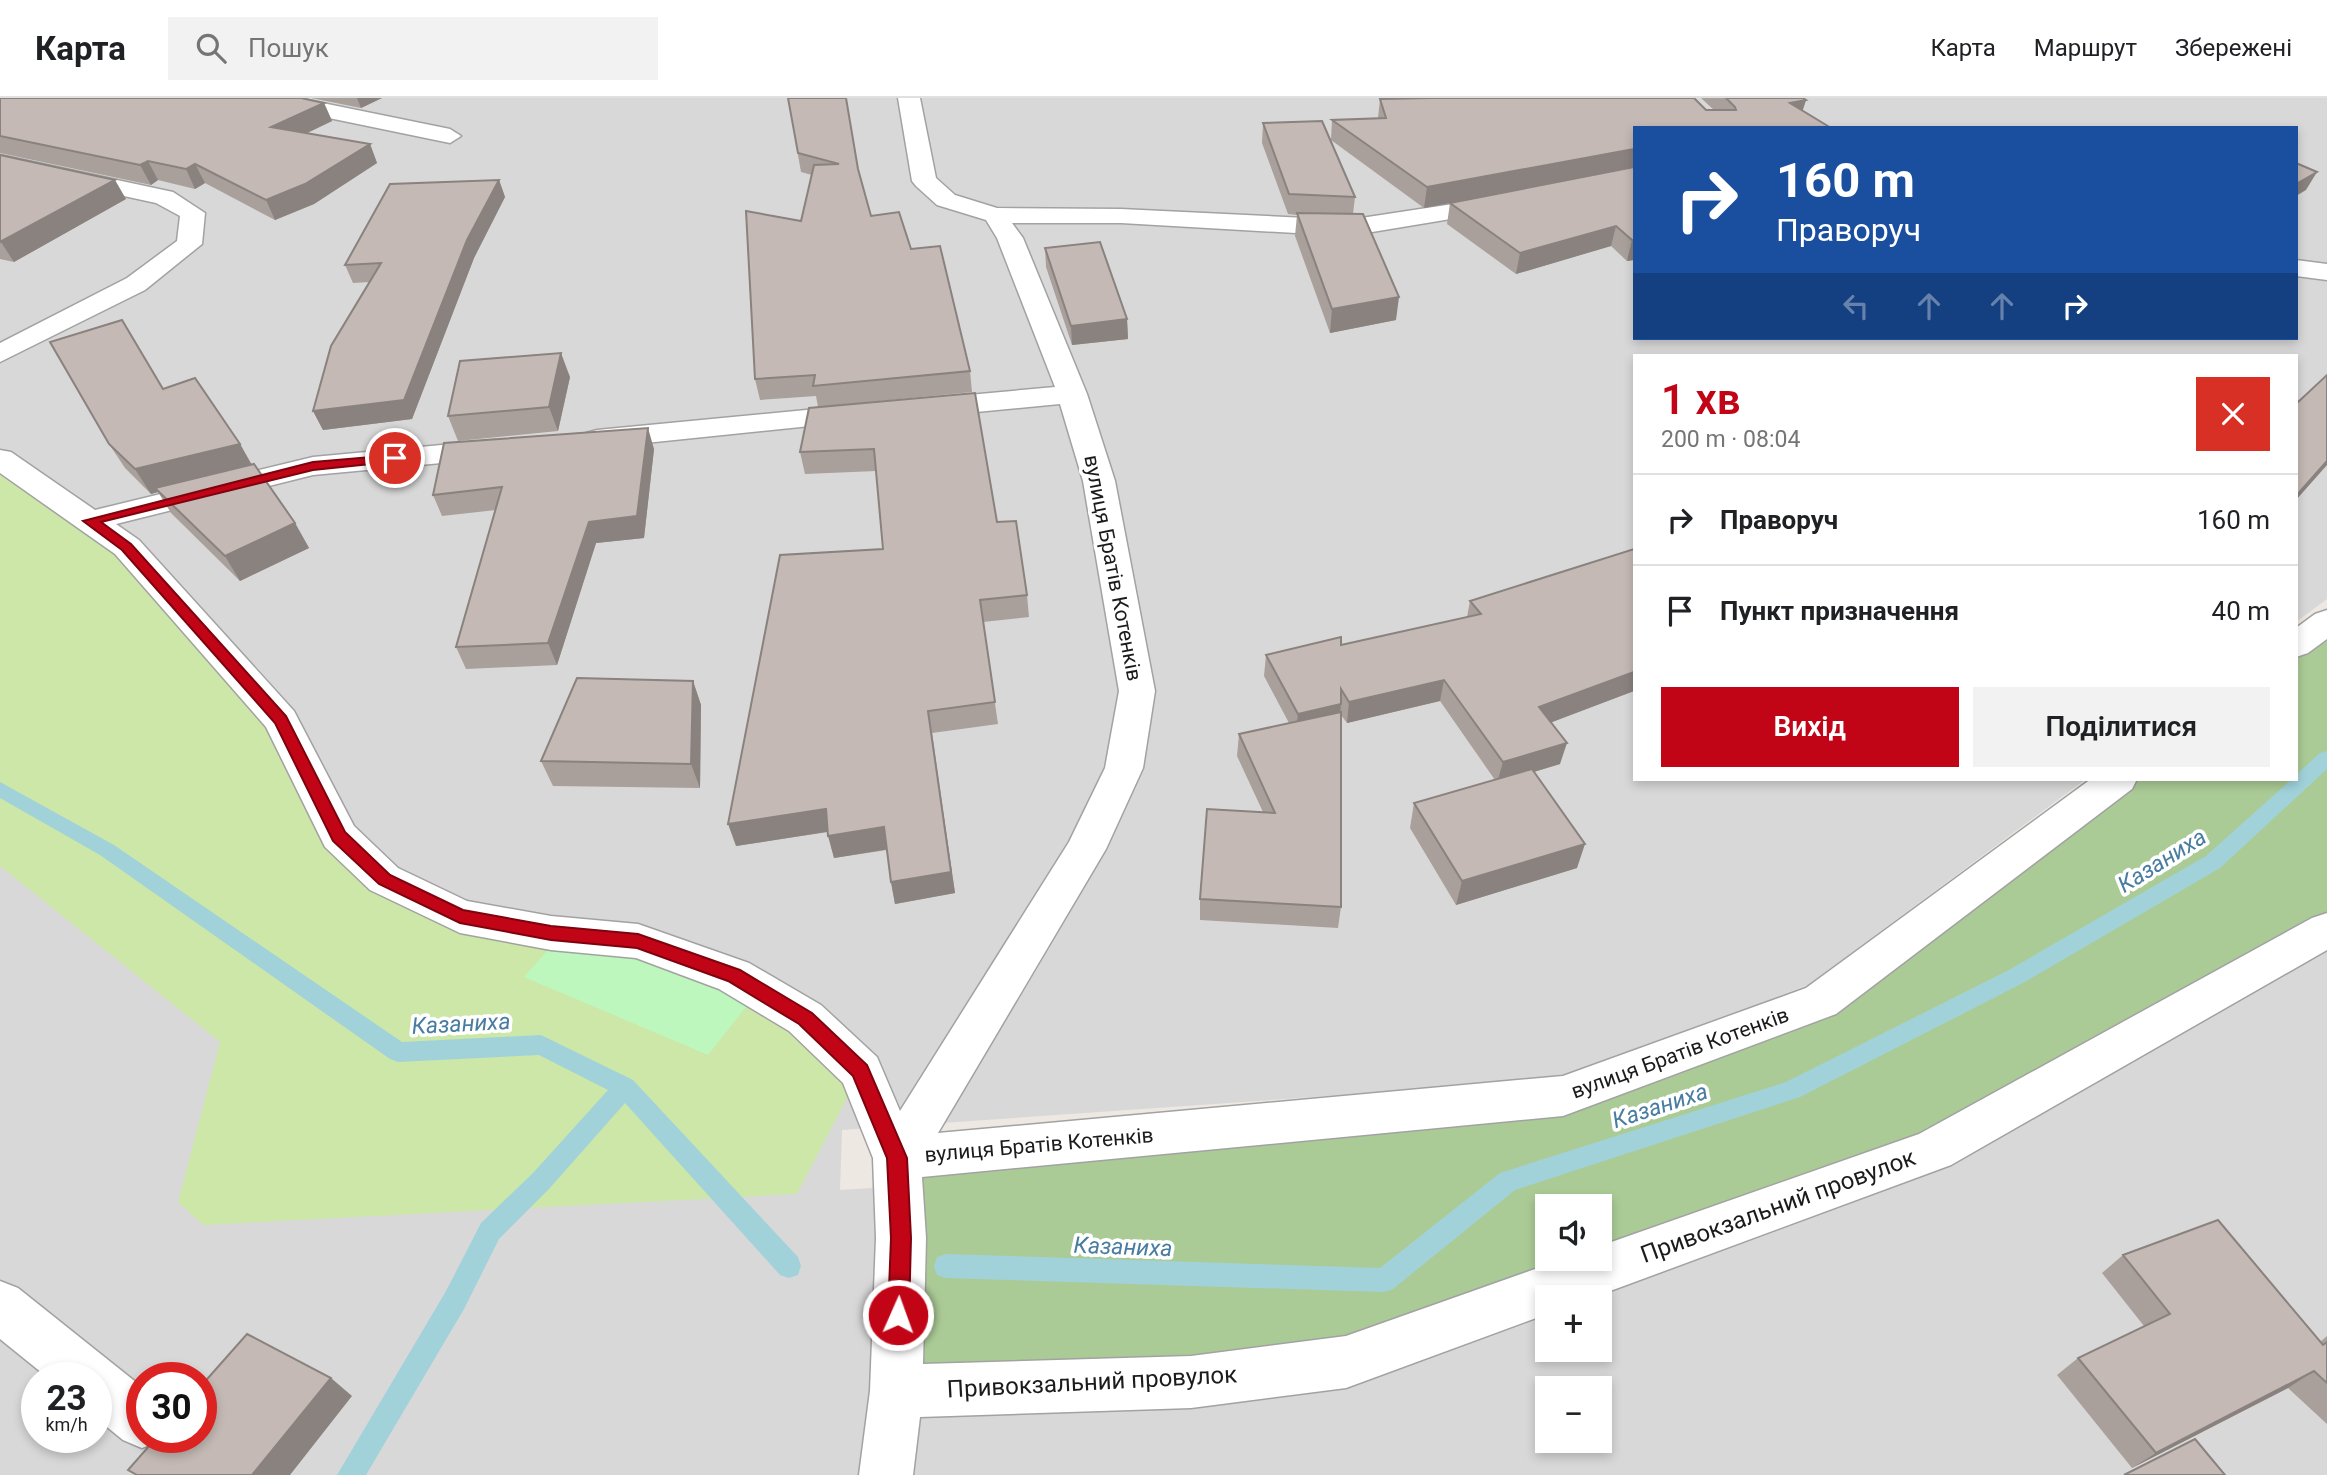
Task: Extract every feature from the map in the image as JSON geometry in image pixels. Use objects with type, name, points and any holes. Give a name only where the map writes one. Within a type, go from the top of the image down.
[{"type":"street","points":[[266,98],[450,136]]},
{"type":"street","points":[[909,98],[924,181],[946,201],[995,215],[1121,216],[1349,228],[1443,215],[1525,199]]},
{"type":"street","points":[[0,162],[164,197],[193,213],[189,244],[136,284],[0,354]]},
{"type":"street","name":"вулиця Братів Котенків","points":[[897,1158],[1086,849],[1124,768],[1137,691],[1099,481],[1072,394],[1010,238],[995,215]]},
{"type":"street","points":[[2298,268],[2327,272]]},
{"type":"street","points":[[576,441],[1072,394]]},
{"type":"street","points":[[90,521],[313,466],[520,446]]},
{"type":"street","points":[[0,459],[127,547],[281,720],[339,836],[384,879],[460,916],[551,933],[638,941],[734,976],[805,1018],[861,1070],[897,1158],[901,1238],[896,1391],[886,1475]]},
{"type":"street","points":[[2298,644],[2327,622]]},
{"type":"street","name":"вулиця Братів Котенків","points":[[897,1158],[1563,1096],[1821,1001],[2115,781]]},
{"type":"street","name":"Привокзальний провулок","points":[[896,1391],[1191,1382],[1346,1362],[1934,1150],[2327,930]]},
{"type":"street","points":[[0,1306],[69,1362]]},
{"type":"street","points":[[112,1397],[126,1408]]},
{"type":"shaded area","points":[[0,98],[2327,98],[2327,599],[2298,621],[2298,354],[1633,354],[1633,781],[2083,781],[1808,985],[1557,1080],[842,1130],[840,1190],[1287,1162],[1573,1121],[2292,781],[2298,781],[2298,771],[2327,649],[2327,1475],[0,1475]]},
{"type":"green space","points":[[0,457],[127,547],[281,720],[339,836],[460,916],[638,941],[861,1071],[797,1194],[203,1225],[178,1202],[220,1042],[0,866]]},
{"type":"green space","points":[[2327,622],[2327,930],[1934,1150],[1612,1266],[1612,1194],[1535,1194],[1535,1271],[1598,1271],[1560,1285],[1535,1285],[1535,1294],[1346,1362],[896,1391],[897,1158],[1563,1096],[1821,1001],[2115,781],[2298,781],[2298,644]]},
{"type":"green space","points":[[555,942],[634,950],[750,1002],[708,1055],[524,977]]},
{"type":"building","points":[[0,98],[301,98],[324,103],[271,127],[370,144],[305,184],[266,200],[195,164],[186,169],[148,161],[140,165],[0,136]]},
{"type":"building","points":[[788,98],[846,98],[858,169],[871,216],[899,212],[911,249],[940,246],[970,371],[813,386],[815,375],[755,379],[746,211],[801,221],[814,165],[839,164],[798,153]]},
{"type":"building","points":[[1694,98],[1706,110],[1736,110],[1726,98],[1803,98],[1806,100],[1790,103],[1828,126],[1633,126],[1633,149],[1427,187],[1332,120],[1386,118],[1380,99]]},
{"type":"building","points":[[1322,121],[1355,197],[1289,194],[1263,123]]},
{"type":"building","points":[[0,155],[115,180],[0,242]]},
{"type":"building","points":[[2298,164],[2317,172],[2298,183]]},
{"type":"building","points":[[1633,167],[1633,240],[1616,226],[1520,253],[1450,203]]},
{"type":"building","points":[[499,180],[467,240],[404,400],[313,411],[331,346],[381,263],[345,265],[390,184]]},
{"type":"building","points":[[1297,213],[1363,214],[1399,297],[1332,309]]},
{"type":"building","points":[[1100,242],[1127,319],[1071,326],[1045,248]]},
{"type":"building","points":[[122,320],[163,389],[195,378],[240,444],[135,469],[109,444],[50,342]]},
{"type":"building","points":[[561,353],[549,407],[448,416],[460,361]]},
{"type":"building","points":[[2327,375],[2327,461],[2298,494],[2298,402]]},
{"type":"building","points":[[975,393],[997,522],[1016,521],[1027,595],[980,600],[995,702],[928,711],[951,872],[891,882],[884,827],[828,836],[826,809],[728,824],[780,555],[883,549],[874,449],[800,452],[809,408]]},
{"type":"building","points":[[648,428],[637,516],[589,522],[548,643],[456,647],[502,487],[433,495],[444,443]]},
{"type":"building","points":[[254,464],[295,523],[225,556],[155,488]]},
{"type":"building","points":[[1633,549],[1633,672],[1539,707],[1567,743],[1503,762],[1444,680],[1349,702],[1341,689],[1341,704],[1298,714],[1266,655],[1341,637],[1341,645],[1481,614],[1470,601]]},
{"type":"building","points":[[577,678],[693,681],[691,764],[541,761]]},
{"type":"building","points":[[1341,712],[1341,907],[1200,899],[1207,809],[1275,813],[1239,734]]},
{"type":"building","points":[[1532,769],[1585,844],[1462,881],[1414,803]]},
{"type":"building","points":[[2218,1220],[2323,1345],[2327,1342],[2327,1383],[2314,1371],[2156,1453],[2078,1358],[2170,1314],[2123,1255]]},
{"type":"building","points":[[247,1334],[331,1378],[252,1475],[137,1475],[128,1470],[143,1453],[217,1453],[217,1368]]},
{"type":"building","points":[[2195,1439],[2225,1475],[2124,1475]]},
{"type":"waterway","name":"Казаниха","points":[[946,1266],[1384,1280],[1508,1181],[1792,1090],[2015,977],[2213,862],[2327,758]]},
{"type":"waterway","name":"Казаниха","points":[[0,789],[107,850],[398,1052],[541,1045],[625,1087]]},
{"type":"waterway","points":[[351,1475],[455,1300],[490,1231],[541,1181],[625,1087]]},
{"type":"waterway","name":"Казаниха","points":[[625,1087],[789,1266]]},
{"type":"route","points":[[395,458],[313,466],[90,521],[127,547],[281,720],[339,836],[384,879],[460,916],[551,933],[638,941],[734,976],[805,1018],[861,1070],[897,1158],[901,1238],[898,1315]]}]
